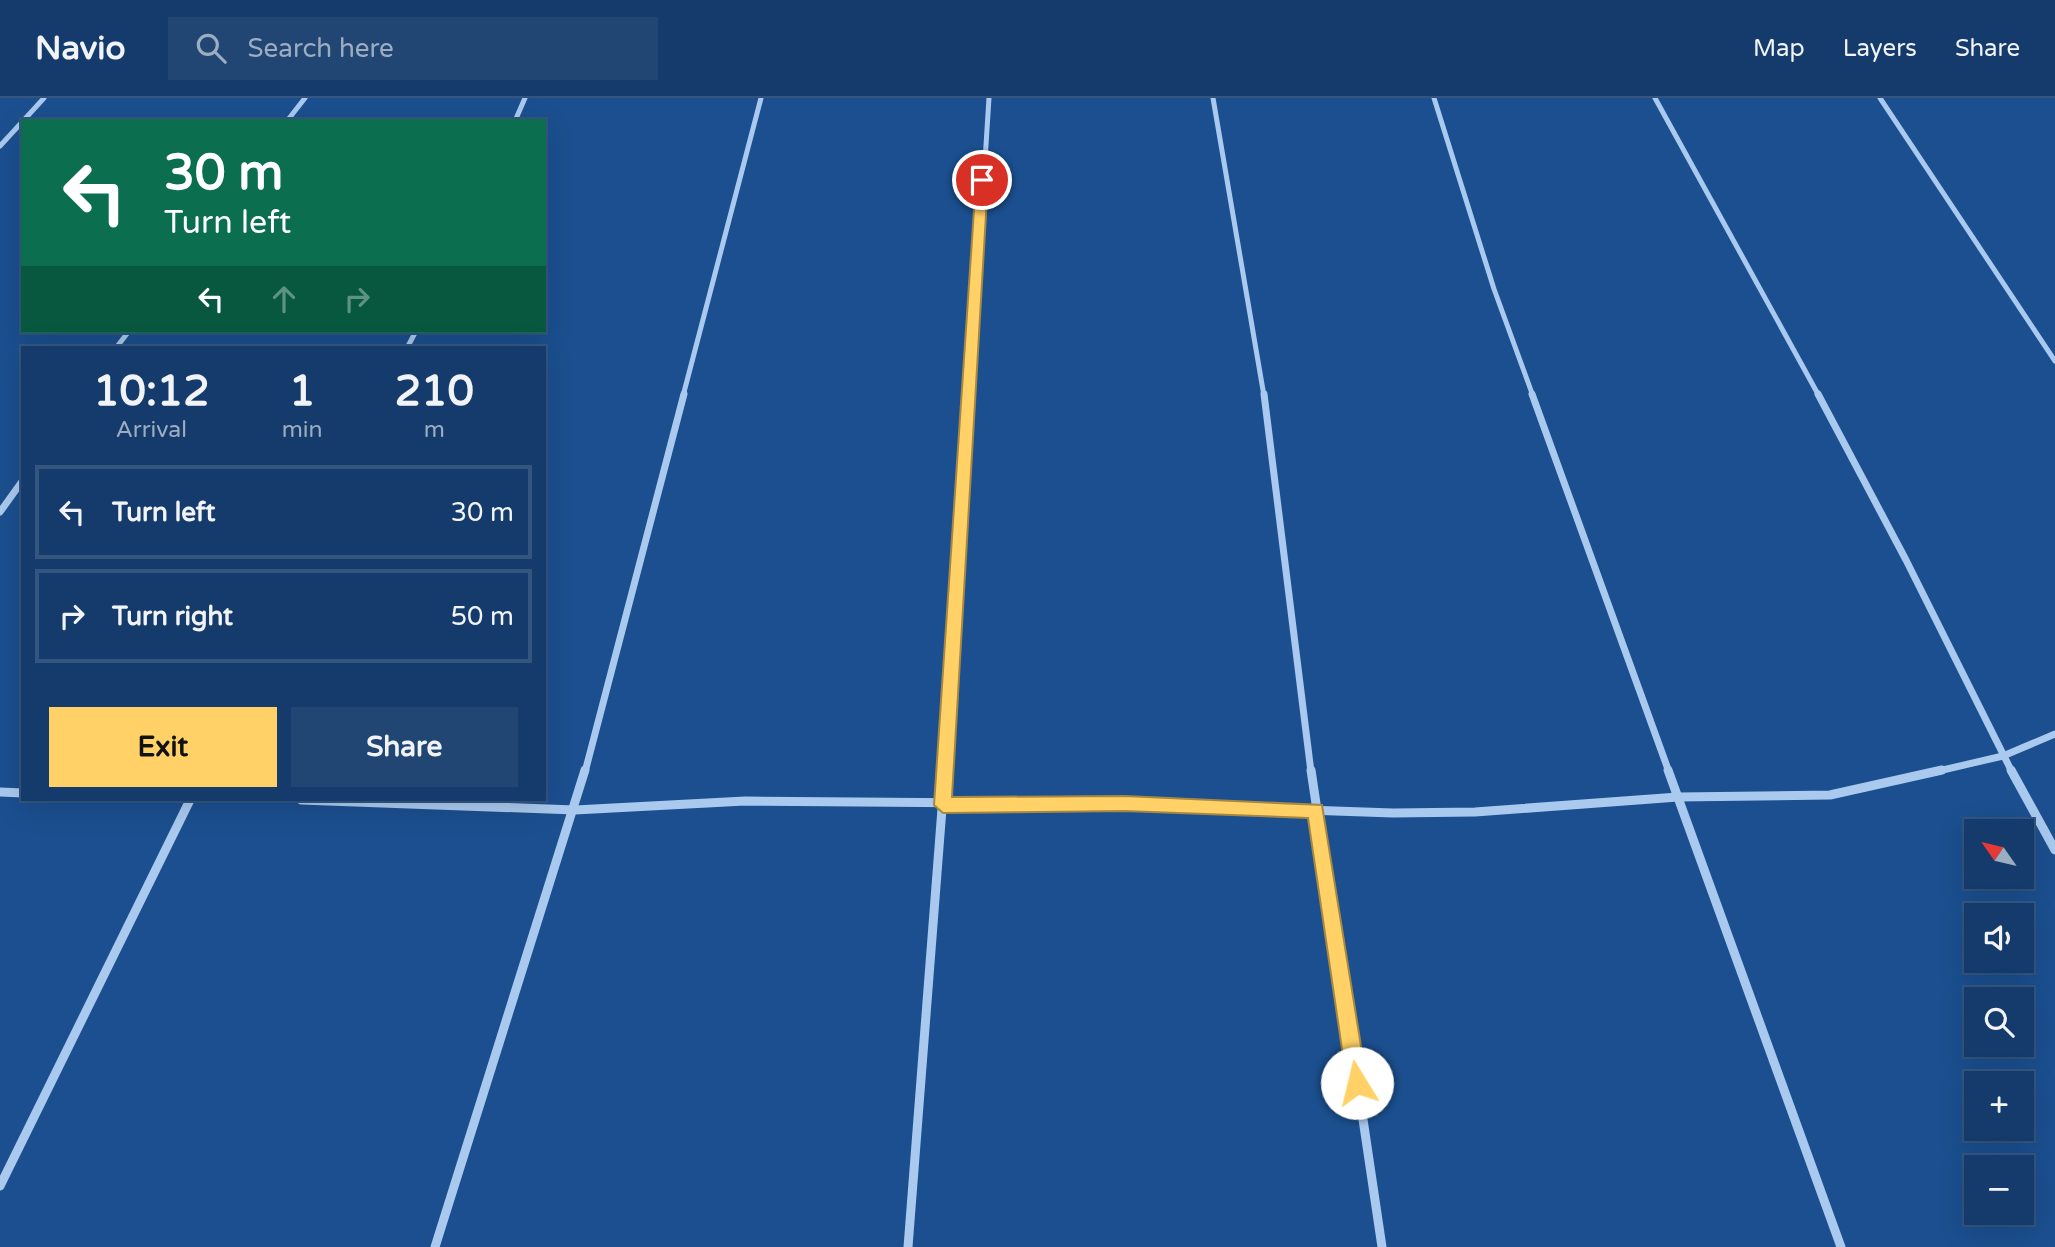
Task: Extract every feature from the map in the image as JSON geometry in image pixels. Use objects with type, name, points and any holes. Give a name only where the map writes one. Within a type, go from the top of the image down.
[{"type":"street","points":[[25,119],[44,98]]},
{"type":"street","points":[[289,119],[305,98]]},
{"type":"street","points":[[516,119],[526,98]]},
{"type":"street","points":[[435,1247],[575,810],[761,98]]},
{"type":"street","points":[[908,1247],[943,805],[989,98]]},
{"type":"street","points":[[1213,98],[1263,385],[1316,810],[1382,1247]]},
{"type":"street","points":[[1434,98],[1494,289],[1841,1247]]},
{"type":"street","points":[[1655,98],[1741,250],[1899,548],[2003,756],[2055,850]]},
{"type":"street","points":[[1880,98],[2055,361]]},
{"type":"street","points":[[0,146],[21,123]]},
{"type":"street","points":[[0,512],[21,483]]},
{"type":"street","points":[[328,801],[575,810],[745,801],[943,805],[1125,804],[1475,812],[1678,797],[1830,795],[2003,756],[2055,734]]},
{"type":"street","points":[[0,793],[21,793]]},
{"type":"street","points":[[0,1186],[190,801]]},
{"type":"route","points":[[982,180],[943,805],[1125,804],[1316,810],[1357,1083]]}]
